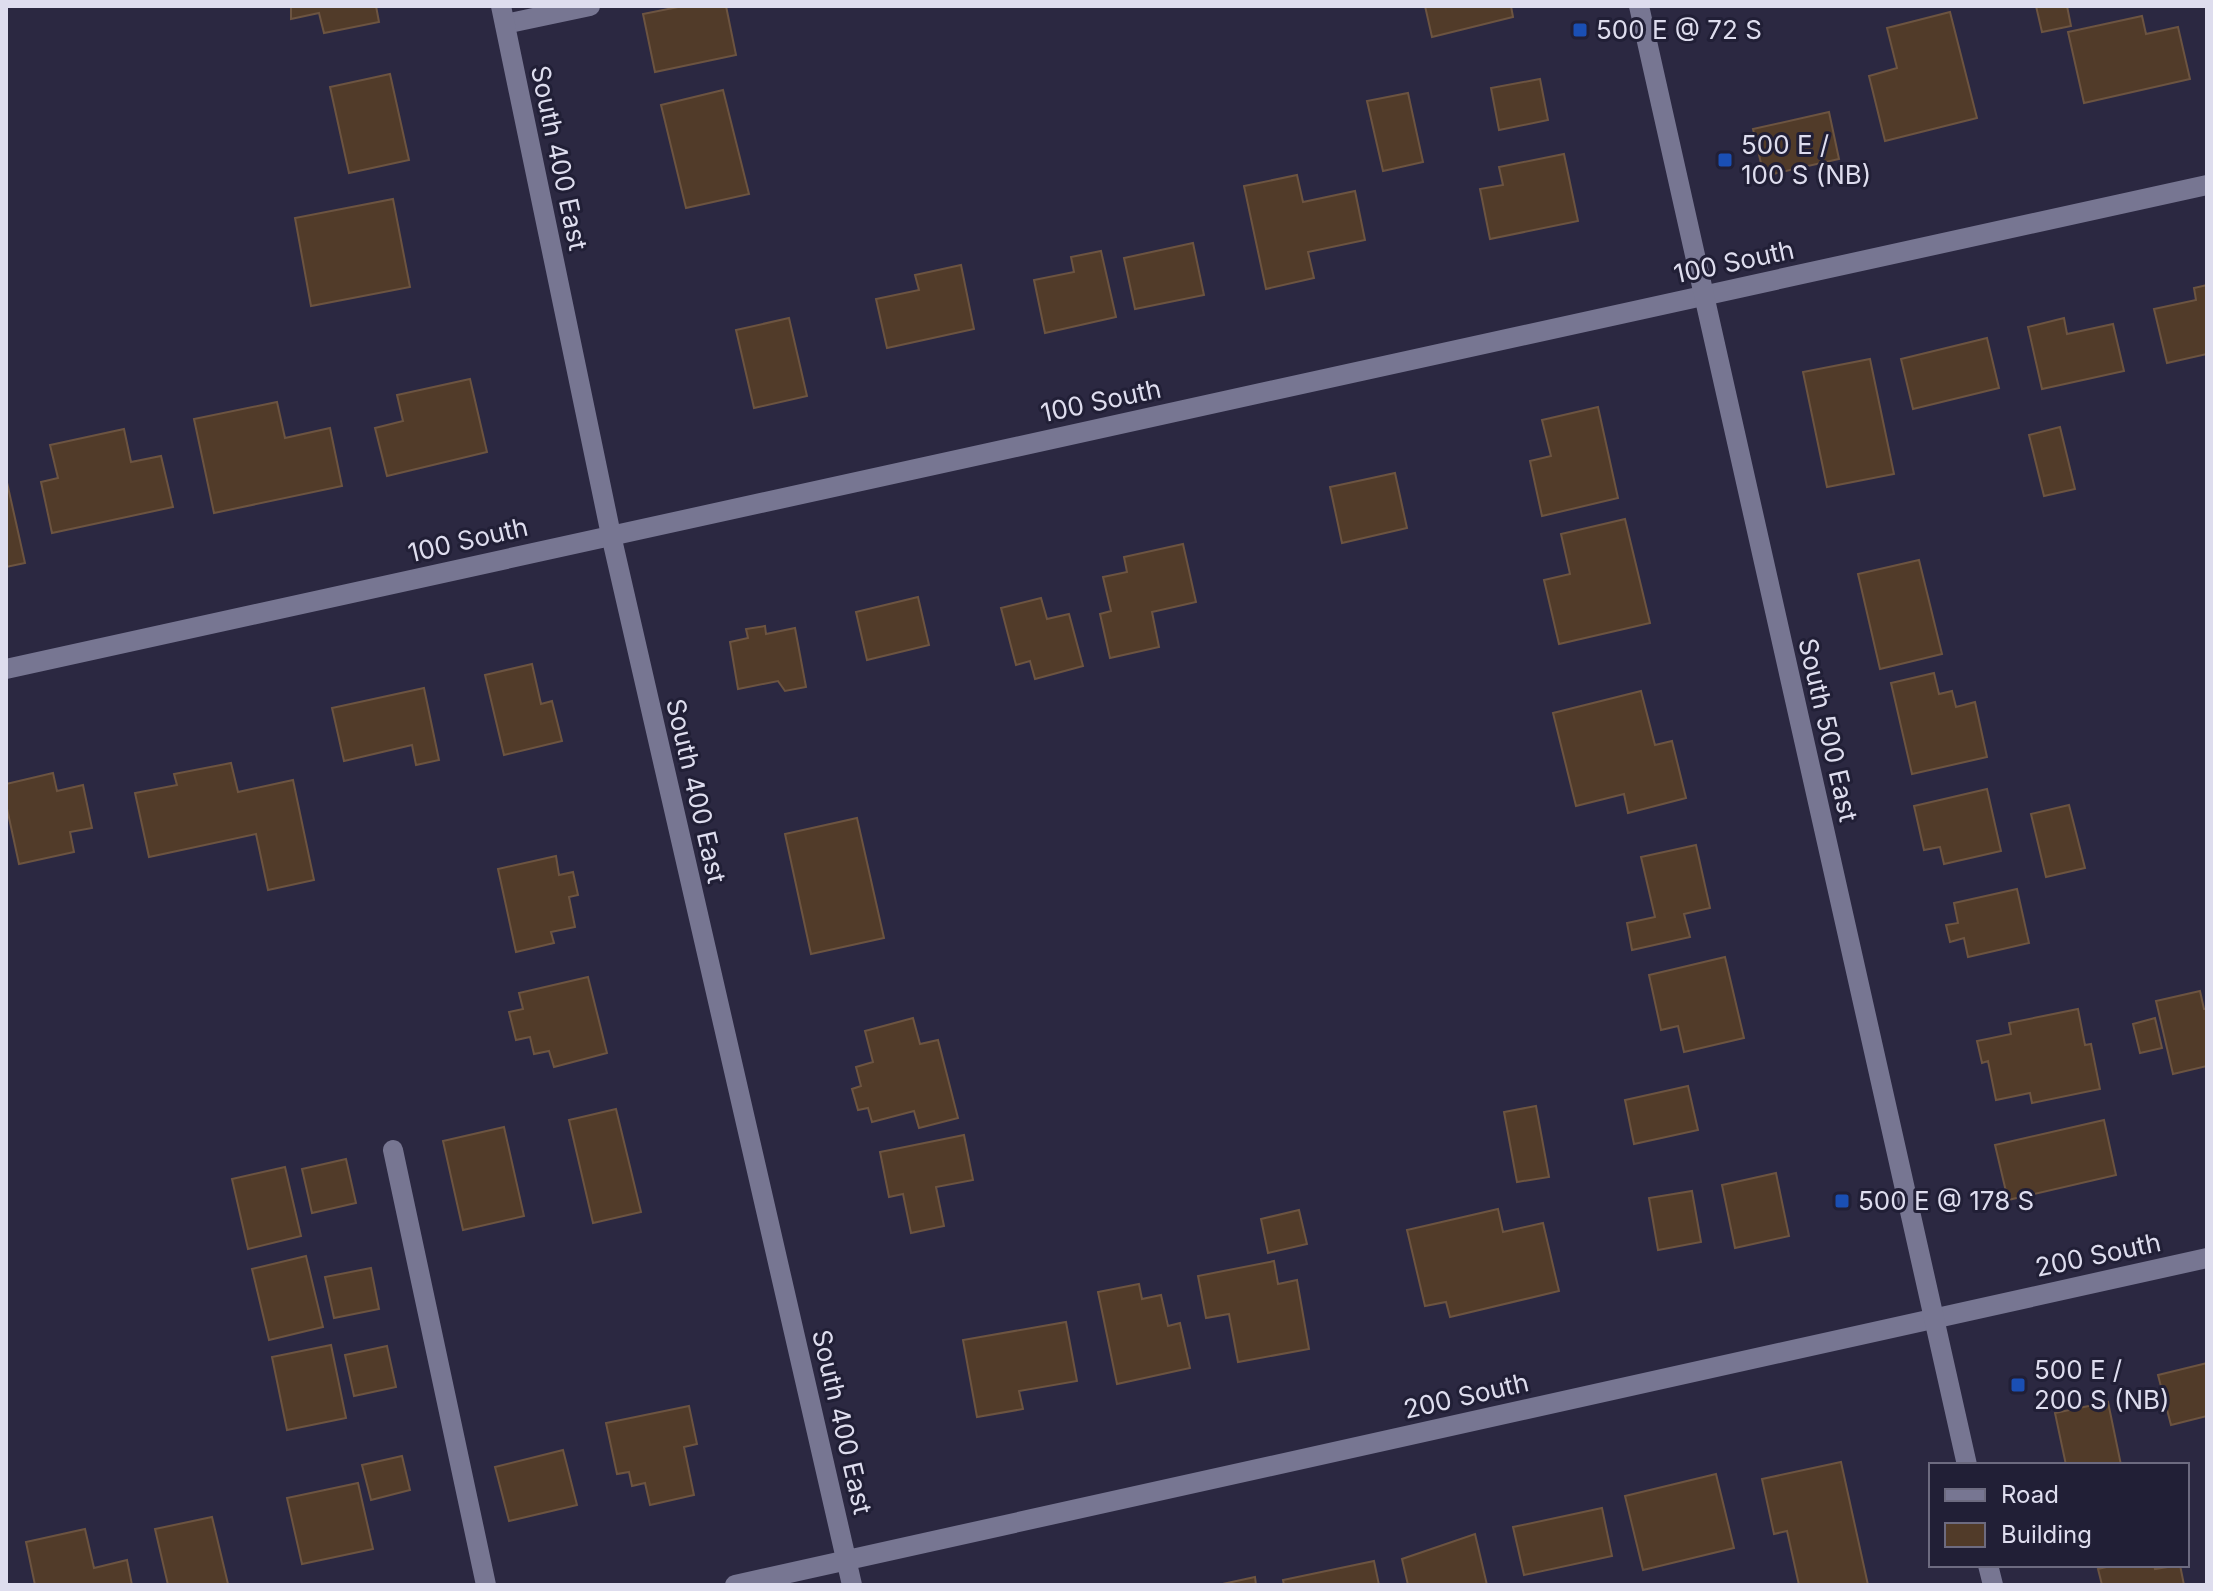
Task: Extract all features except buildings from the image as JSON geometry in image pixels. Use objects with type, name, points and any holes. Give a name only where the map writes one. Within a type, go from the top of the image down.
[{"type":"street","points":[[503,15],[590,6]]},
{"type":"street","name":"South 500 East","points":[[1639,6],[1967,1463]]},
{"type":"street","name":"South 400 East","points":[[503,15],[611,535],[852,1585]]},
{"type":"street","name":"100 South","points":[[6,669],[2207,185]]},
{"type":"street","points":[[393,1150],[486,1585]]},
{"type":"street","name":"200 South","points":[[735,1585],[2207,1258]]},
{"type":"place","name":"500 E @ 72 S","points":[[1580,30]]},
{"type":"place","name":"500 E / 100 S (NB)","points":[[1725,160]]},
{"type":"place","name":"500 E @ 178 S","points":[[1842,1201]]},
{"type":"place","name":"500 E / 200 S (NB)","points":[[2018,1385]]}]
